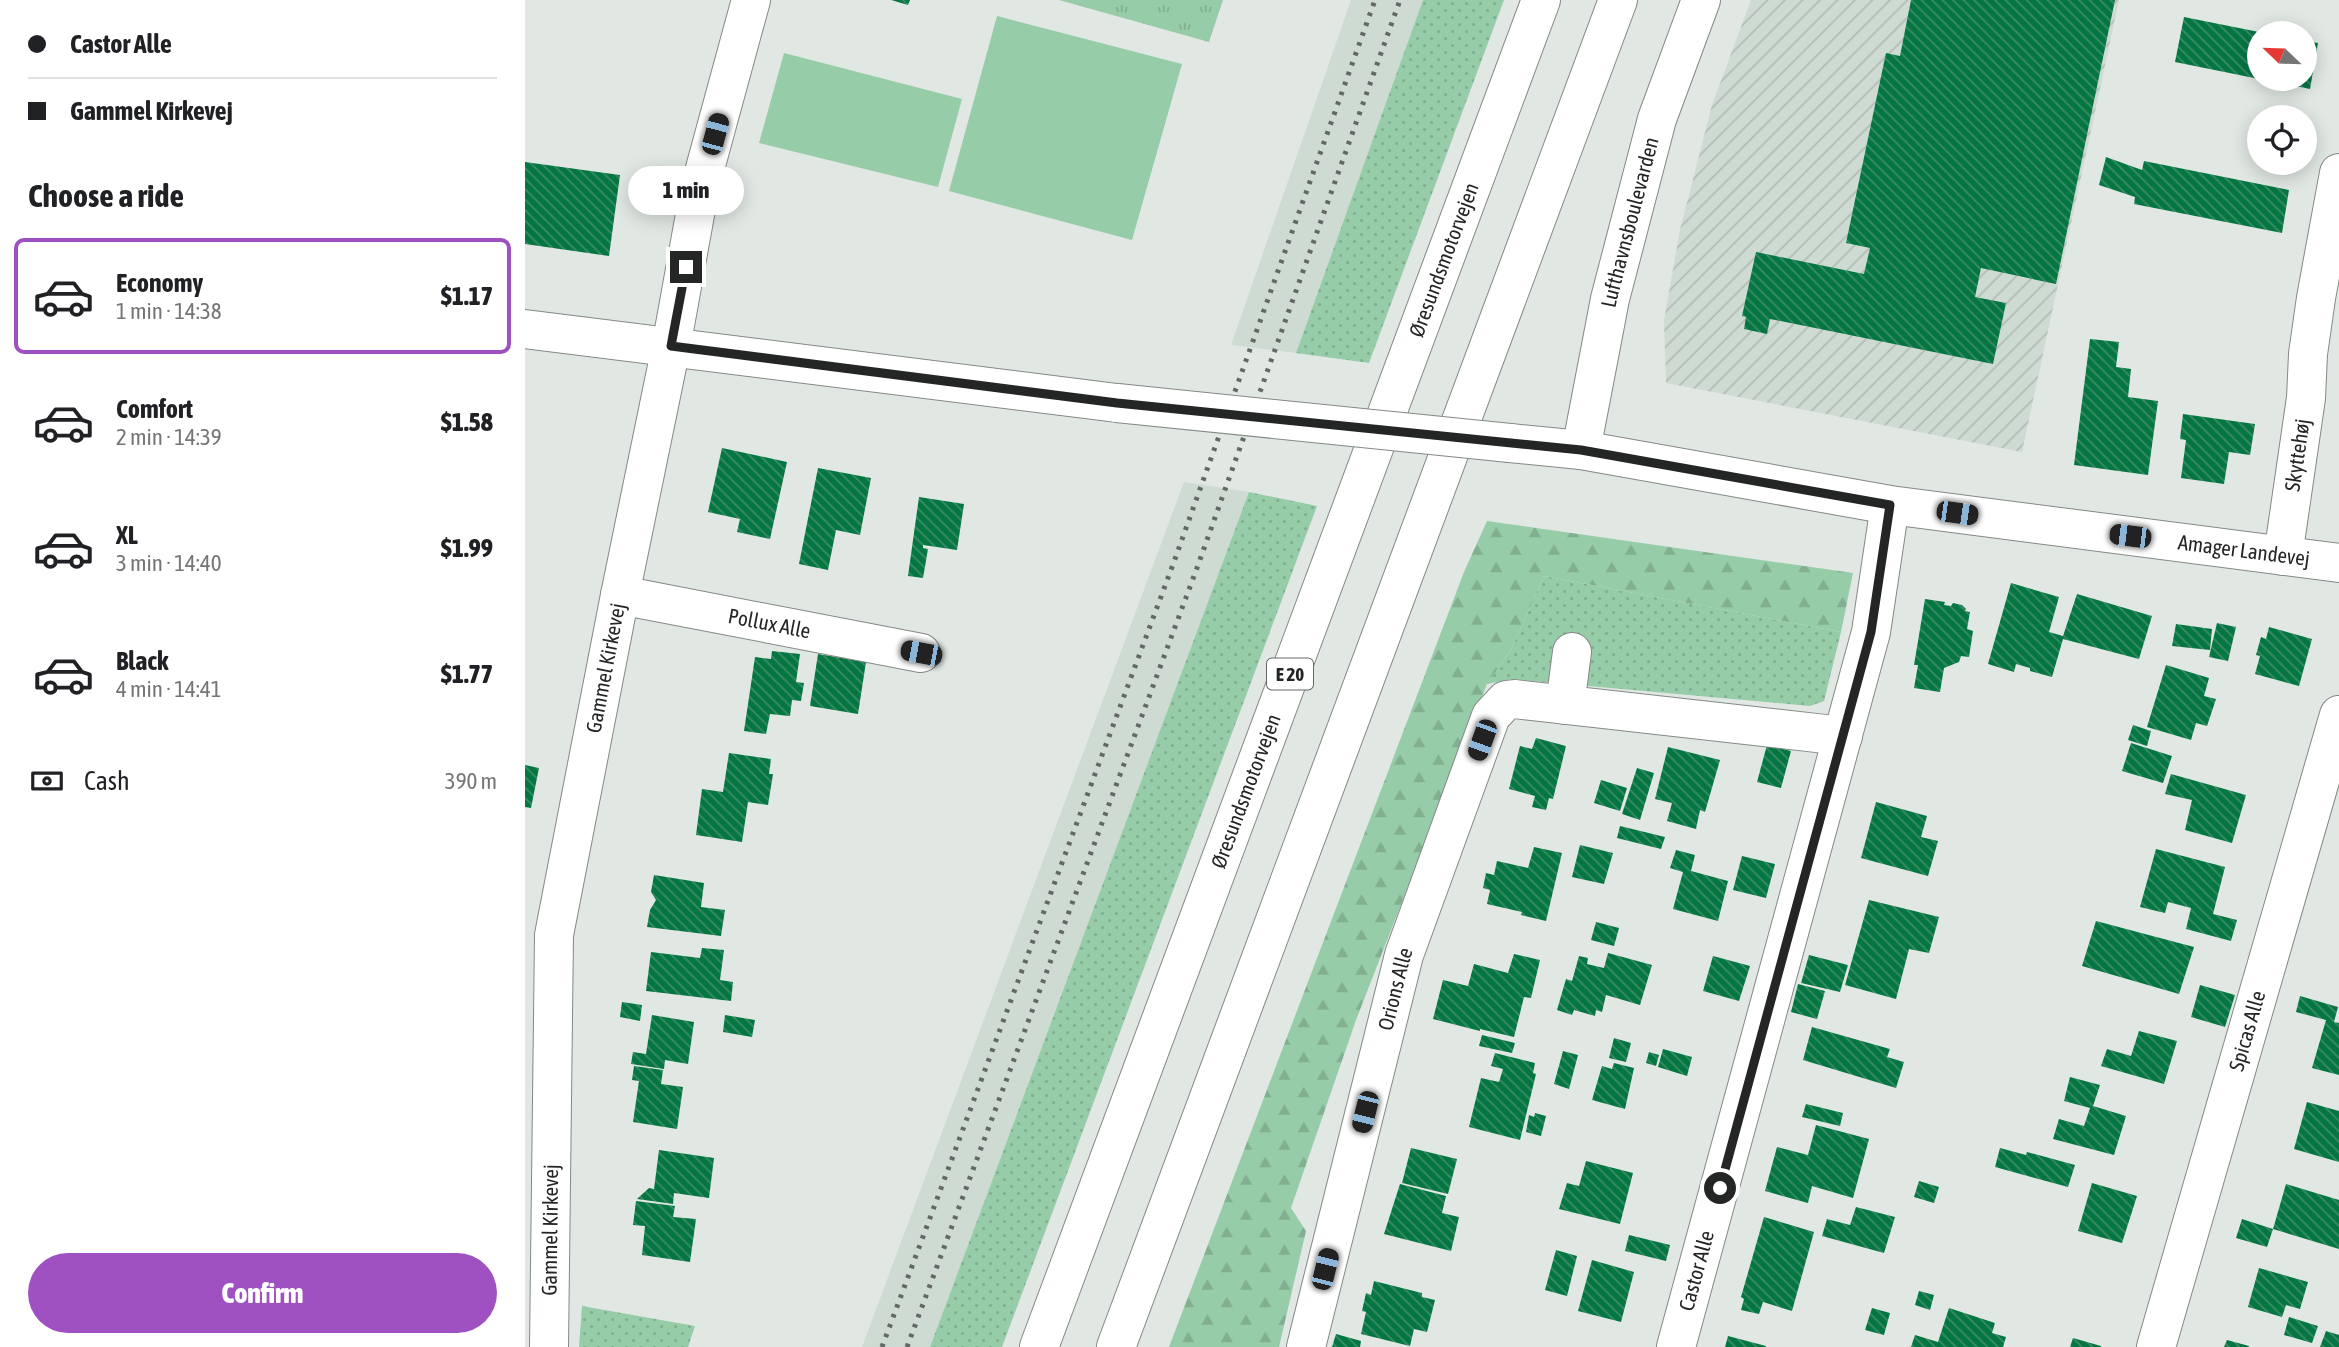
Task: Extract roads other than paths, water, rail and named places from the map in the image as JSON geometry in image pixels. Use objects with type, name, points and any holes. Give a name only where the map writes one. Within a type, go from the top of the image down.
[{"type":"main road","name":"Gammel Kirkevej","points":[[549,1347],[554,935],[700,187],[751,0]]},
{"type":"main road","name":"Øresundsmotorvejen","points":[[1039,1347],[1541,0]]},
{"type":"main road","points":[[1116,1347],[1618,0]]},
{"type":"main road","name":"Lufthavnsboulevarden","points":[[1581,450],[1610,299],[1657,119],[1701,0]]},
{"type":"main road","name":"Skyttehøj","points":[[2283,556],[2306,398],[2324,353],[2316,298],[2339,173]]},
{"type":"main road","name":"Amager Landevej","points":[[525,329],[1117,403],[1581,450],[1890,505],[2339,563]]},
{"type":"main road","name":"Castor Alle","points":[[1676,1347],[1871,632],[1890,505]]},
{"type":"main road","name":"Pollux Alle","points":[[620,594],[921,653]]},
{"type":"main road","points":[[1565,705],[1572,652]]},
{"type":"main road","name":"Orions Alle","points":[[1305,1347],[1404,955],[1491,716],[1506,700],[1843,736]]},
{"type":"main road","name":"Spicas Alle","points":[[2156,1347],[2339,715]]},
{"type":"railway","points":[[882,1347],[1175,559],[1375,0]]},
{"type":"railway","points":[[907,1347],[1197,568],[1400,0]]}]
